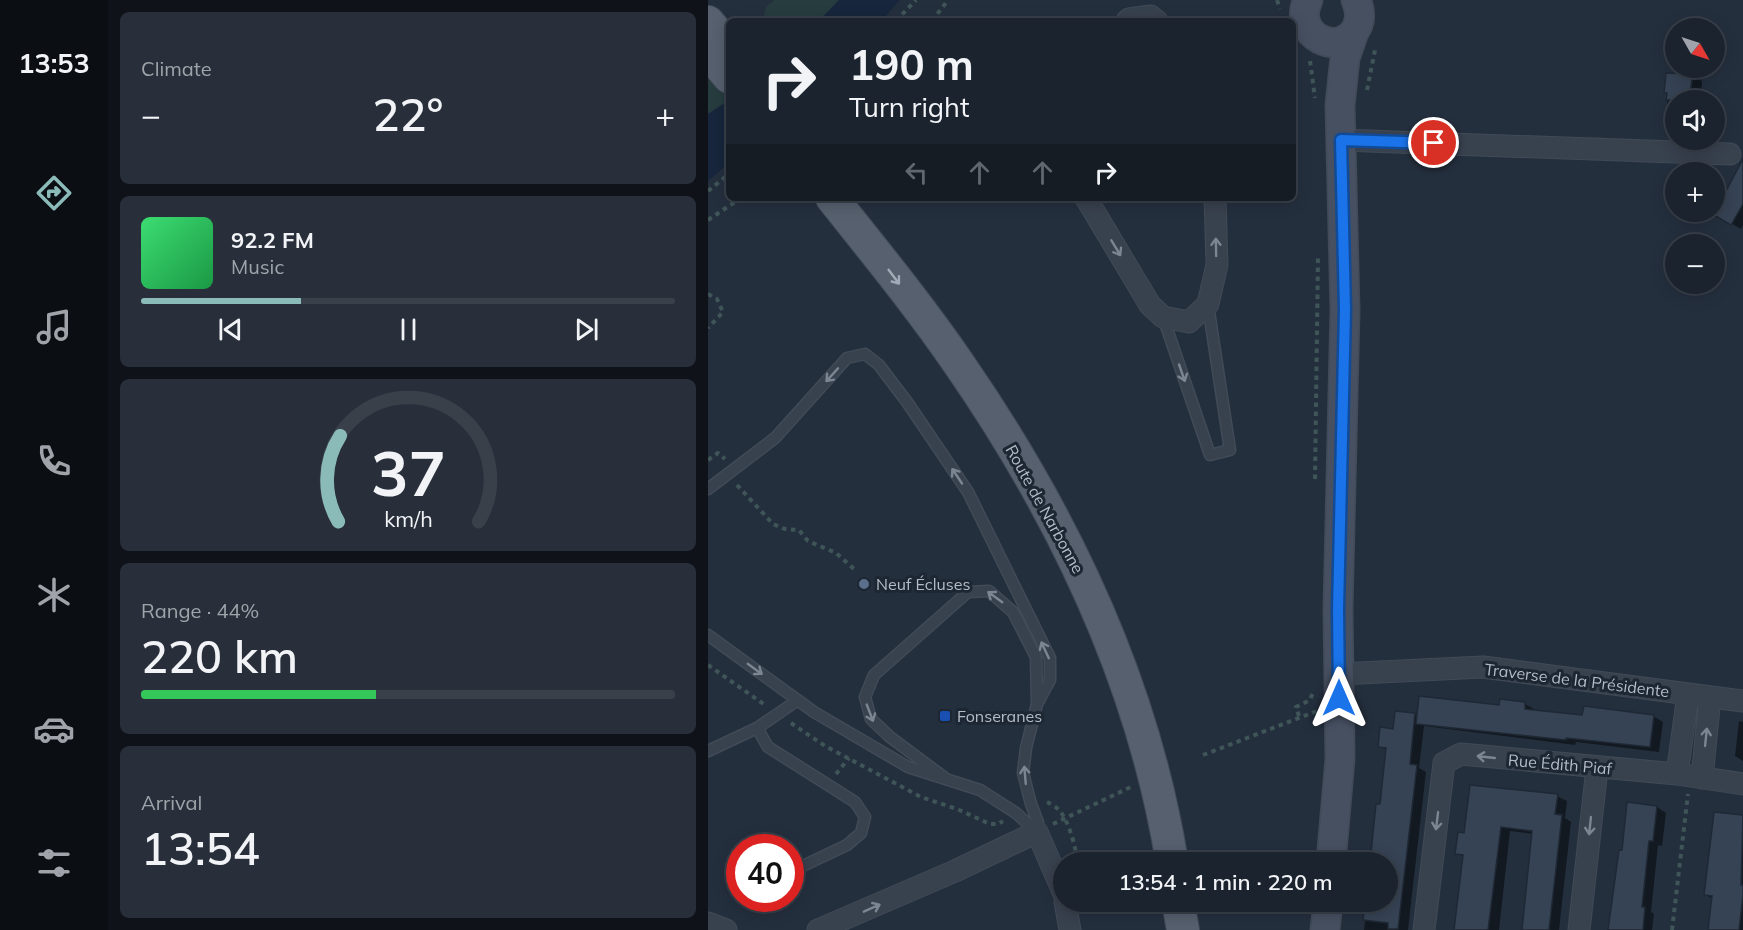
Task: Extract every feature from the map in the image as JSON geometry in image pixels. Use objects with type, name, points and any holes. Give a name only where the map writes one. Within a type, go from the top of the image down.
[{"type":"main road","points":[[708,22],[722,62]]},
{"type":"main road","name":"Route de Narbonne","points":[[834,201],[895,277],[959,364],[1052,517],[1087,587],[1120,669],[1152,768],[1170,852]]},
{"type":"main road","name":"Route de Narbonne","points":[[859,201],[917,273],[976,354],[1031,443],[1069,513],[1127,636],[1168,766],[1188,852]]},
{"type":"main road","points":[[1180,912],[1183,930]]},
{"type":"main road","points":[[1197,912],[1200,930]]},
{"type":"street","points":[[1305,23],[1332,42],[1340,41],[1357,9]]},
{"type":"street","points":[[1328,106],[1346,57],[1357,9]]},
{"type":"street","points":[[1136,18],[1151,16],[1153,18]]},
{"type":"street","points":[[1305,23],[1331,71],[1328,106],[1341,140],[1345,310],[1326,677],[1338,709],[1340,759],[1332,852]]},
{"type":"street","points":[[1341,140],[1730,154]]},
{"type":"street","points":[[1088,201],[1150,305],[1163,317],[1189,322],[1208,304],[1217,265],[1215,201]]},
{"type":"street","name":"Traverse de la Présidente","points":[[1326,677],[1483,667],[1743,701]]},
{"type":"street","points":[[1688,695],[1690,776]]},
{"type":"street","points":[[1690,776],[1710,697]]},
{"type":"street","name":"Rue Édith Piaf","points":[[1424,930],[1444,763],[1461,754],[1690,776],[1743,784]]},
{"type":"street","points":[[1579,930],[1597,768]]},
{"type":"street","points":[[818,930],[955,871],[1037,832],[1053,869]]},
{"type":"street","points":[[1067,912],[1070,930]]},
{"type":"street","points":[[1325,930],[1327,912]]},
{"type":"street","points":[[708,923],[726,930]]},
{"type":"lane","points":[[1163,317],[1210,455],[1230,450],[1208,304]]},
{"type":"lane","points":[[708,489],[775,438],[847,358],[865,354],[879,365],[968,492],[1050,658],[1050,680],[1037,704],[1026,748],[1023,773],[1038,822],[1037,832]]},
{"type":"lane","points":[[945,778],[890,737],[871,719],[865,697],[874,675],[968,592],[989,591],[1013,612],[1036,657],[1037,704]]},
{"type":"lane","points":[[708,635],[798,700],[908,767],[980,790],[1016,813],[1037,832]]},
{"type":"lane","points":[[708,751],[757,728],[798,700]]},
{"type":"lane","points":[[757,728],[768,747],[855,802],[865,817],[861,833],[847,845],[804,865]]},
{"type":"path","points":[[899,18],[916,0]]},
{"type":"path","points":[[934,18],[948,0]]},
{"type":"path","points":[[1305,23],[1328,106]]},
{"type":"path","points":[[708,190],[726,176]]},
{"type":"path","points":[[708,220],[736,201]]},
{"type":"path","points":[[1315,489],[1318,251]]},
{"type":"path","points":[[708,294],[717,299],[723,312],[708,328]]},
{"type":"path","points":[[708,460],[718,453],[727,461],[737,486],[773,524],[785,529],[799,530],[808,542],[836,553],[854,569]]},
{"type":"path","points":[[1299,716],[1296,707],[1310,700],[1326,677]]},
{"type":"path","points":[[1203,755],[1299,716],[1318,710],[1338,709]]},
{"type":"path","points":[[1672,930],[1690,776]]},
{"type":"path","points":[[1076,852],[1065,818],[1133,786]]},
{"type":"green space","points":[[774,0],[839,0],[822,18],[763,18],[766,7]]},
{"type":"green space","points":[[708,52],[723,70],[724,104],[708,114]]},
{"type":"water","points":[[839,0],[900,0],[884,18],[822,18]]},
{"type":"water","points":[[726,102],[726,166],[708,181],[708,114]]},
{"type":"building","points":[[1666,78],[1692,78],[1691,90],[1665,90],[1664,93]]},
{"type":"building","points":[[1743,159],[1743,204],[1731,225],[1725,221],[1726,191]]},
{"type":"building","points":[[1419,696],[1499,705],[1500,699],[1525,702],[1525,709],[1582,715],[1584,706],[1654,715],[1650,747],[1416,724]]},
{"type":"building","points":[[1395,711],[1415,713],[1410,764],[1417,765],[1398,929],[1388,929],[1388,923],[1363,920],[1364,912],[1398,912],[1398,852],[1371,852],[1376,804],[1380,804],[1386,748],[1378,747],[1380,727],[1393,729]]},
{"type":"building","points":[[1470,785],[1558,794],[1555,814],[1562,815],[1549,930],[1522,930],[1532,831],[1501,827],[1488,930],[1454,930],[1463,855],[1455,854],[1458,832],[1464,833]]},
{"type":"building","points":[[1627,802],[1657,806],[1653,841],[1649,841],[1642,907],[1645,907],[1643,930],[1608,930],[1619,850],[1622,850]]},
{"type":"building","points":[[1714,812],[1743,815],[1741,885],[1743,885],[1743,895],[1739,930],[1708,930],[1712,896],[1704,895]]},
{"type":"place","name":"Neuf Écluses","points":[[864,584]]},
{"type":"place","name":"Fonseranes","points":[[945,716]]},
{"type":"route","points":[[1339,698],[1338,609],[1345,310],[1341,140],[1434,143]]}]
